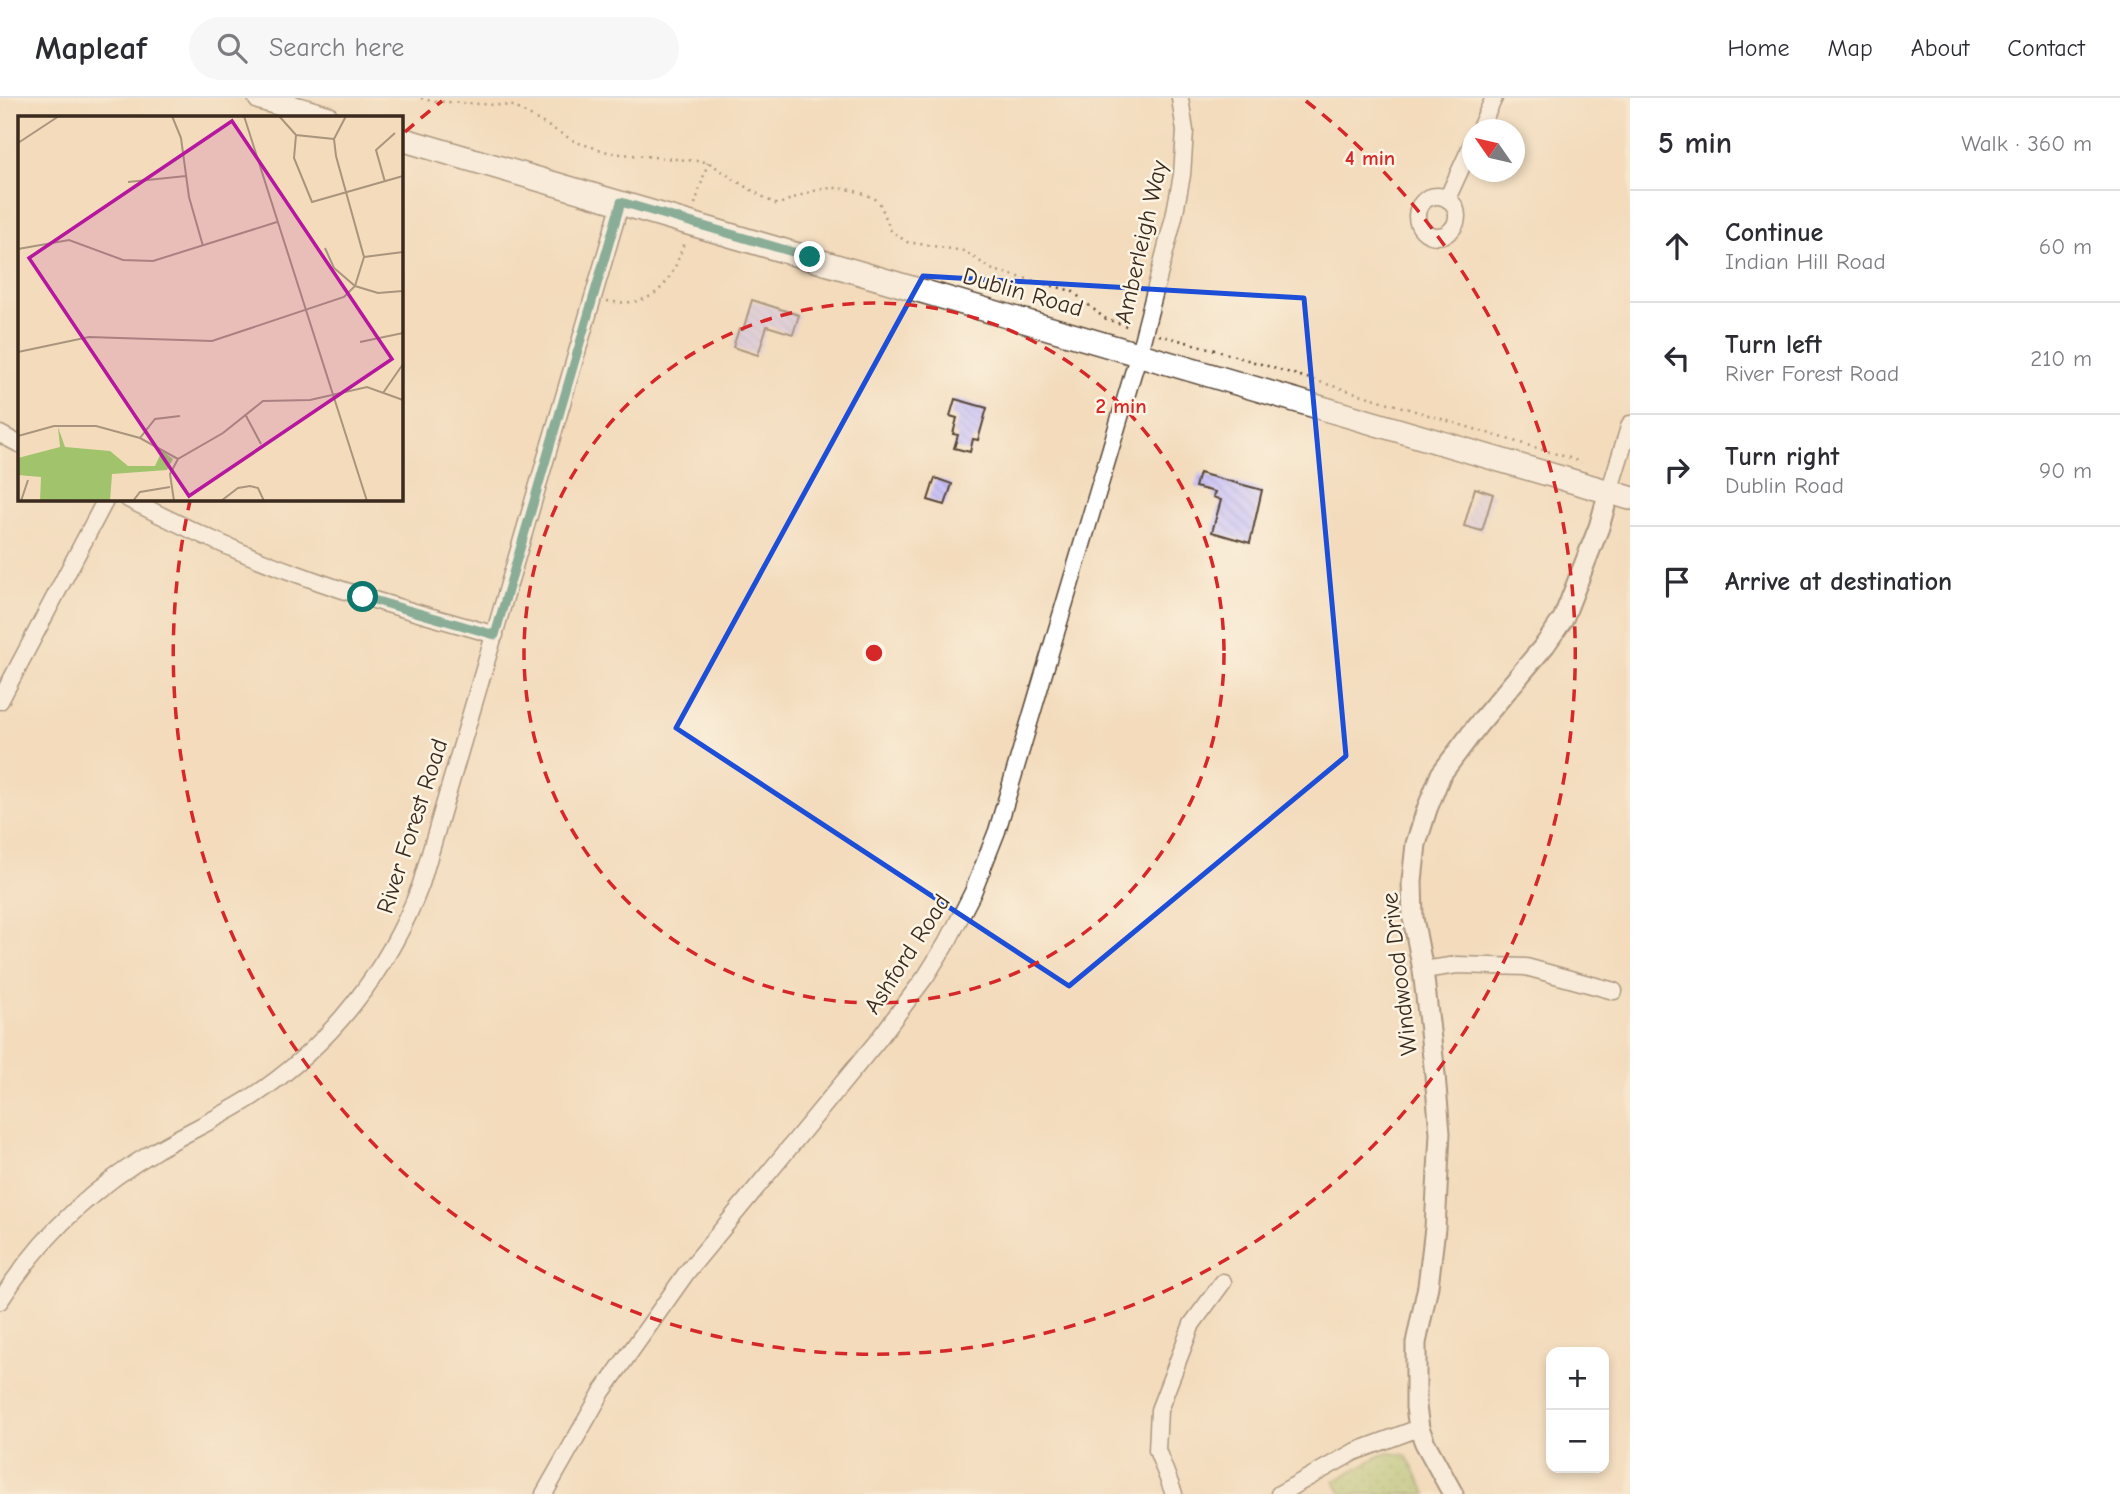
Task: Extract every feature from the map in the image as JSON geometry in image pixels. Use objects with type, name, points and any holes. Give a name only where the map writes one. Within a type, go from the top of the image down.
[{"type":"main road","points":[[260,98],[323,116]]},
{"type":"main road","name":"Dublin Road","points":[[402,139],[621,202],[1142,343],[1619,495]]},
{"type":"street","name":"Amberleigh Way","points":[[1142,343],[1182,174],[1185,131],[1180,98]]},
{"type":"street","points":[[1484,119],[1494,98]]},
{"type":"street","points":[[1447,199],[1462,166]]},
{"type":"street","name":"River Forest Road","points":[[0,1301],[42,1244],[88,1198],[134,1164],[253,1096],[285,1073],[324,1038],[368,985],[408,918],[421,884],[621,202]]},
{"type":"street","name":"Ashford Road","points":[[544,1494],[602,1392],[687,1272],[878,1040],[926,976],[949,939],[973,892],[997,831],[1142,343]]},
{"type":"street","points":[[1619,495],[1630,424]]},
{"type":"street","points":[[0,435],[18,444]]},
{"type":"street","name":"Windwood Drive","points":[[1453,1494],[1443,1480],[1419,1428],[1414,1371],[1435,1228],[1440,1133],[1423,970],[1413,918],[1412,881],[1416,844],[1441,774],[1563,619],[1599,527],[1619,495]]},
{"type":"street","points":[[0,701],[105,500]]},
{"type":"street","points":[[130,500],[200,535],[299,575],[357,595],[495,635]]},
{"type":"street","points":[[1423,970],[1457,965],[1526,967],[1614,991]]},
{"type":"street","points":[[1174,1494],[1157,1450],[1159,1410],[1192,1324],[1223,1282]]},
{"type":"street","points":[[1279,1494],[1354,1452],[1419,1428]]},
{"type":"path","points":[[421,98],[431,101],[513,106],[576,142],[611,153],[708,162],[777,205],[817,188],[860,190],[880,201],[891,231],[907,242],[964,251],[993,270],[1072,291],[1104,318],[1142,343],[1205,347],[1573,458],[1583,464]]},
{"type":"path","points":[[695,204],[708,162]]},
{"type":"path","points":[[593,299],[623,304],[650,296],[671,277],[684,242]]},
{"type":"highlighted area","points":[[923,276],[1304,298],[1346,756],[1069,986],[676,728]]},
{"type":"green space","points":[[1381,1455],[1406,1455],[1427,1494],[1342,1494],[1334,1481]]},
{"type":"building","points":[[752,300],[799,315],[793,334],[767,326],[758,355],[733,347],[739,329],[743,330]]},
{"type":"building","points":[[955,399],[987,408],[978,440],[973,439],[970,452],[954,448],[958,435],[953,434],[957,418],[950,416]]},
{"type":"building","points":[[1199,473],[1262,490],[1250,543],[1212,532],[1221,500],[1213,497],[1215,492],[1195,487]]},
{"type":"building","points":[[935,478],[952,484],[945,505],[928,500]]},
{"type":"building","points":[[1475,488],[1493,494],[1482,531],[1464,526]]},
{"type":"route","points":[[363,597],[495,635],[621,202],[810,257]]}]
